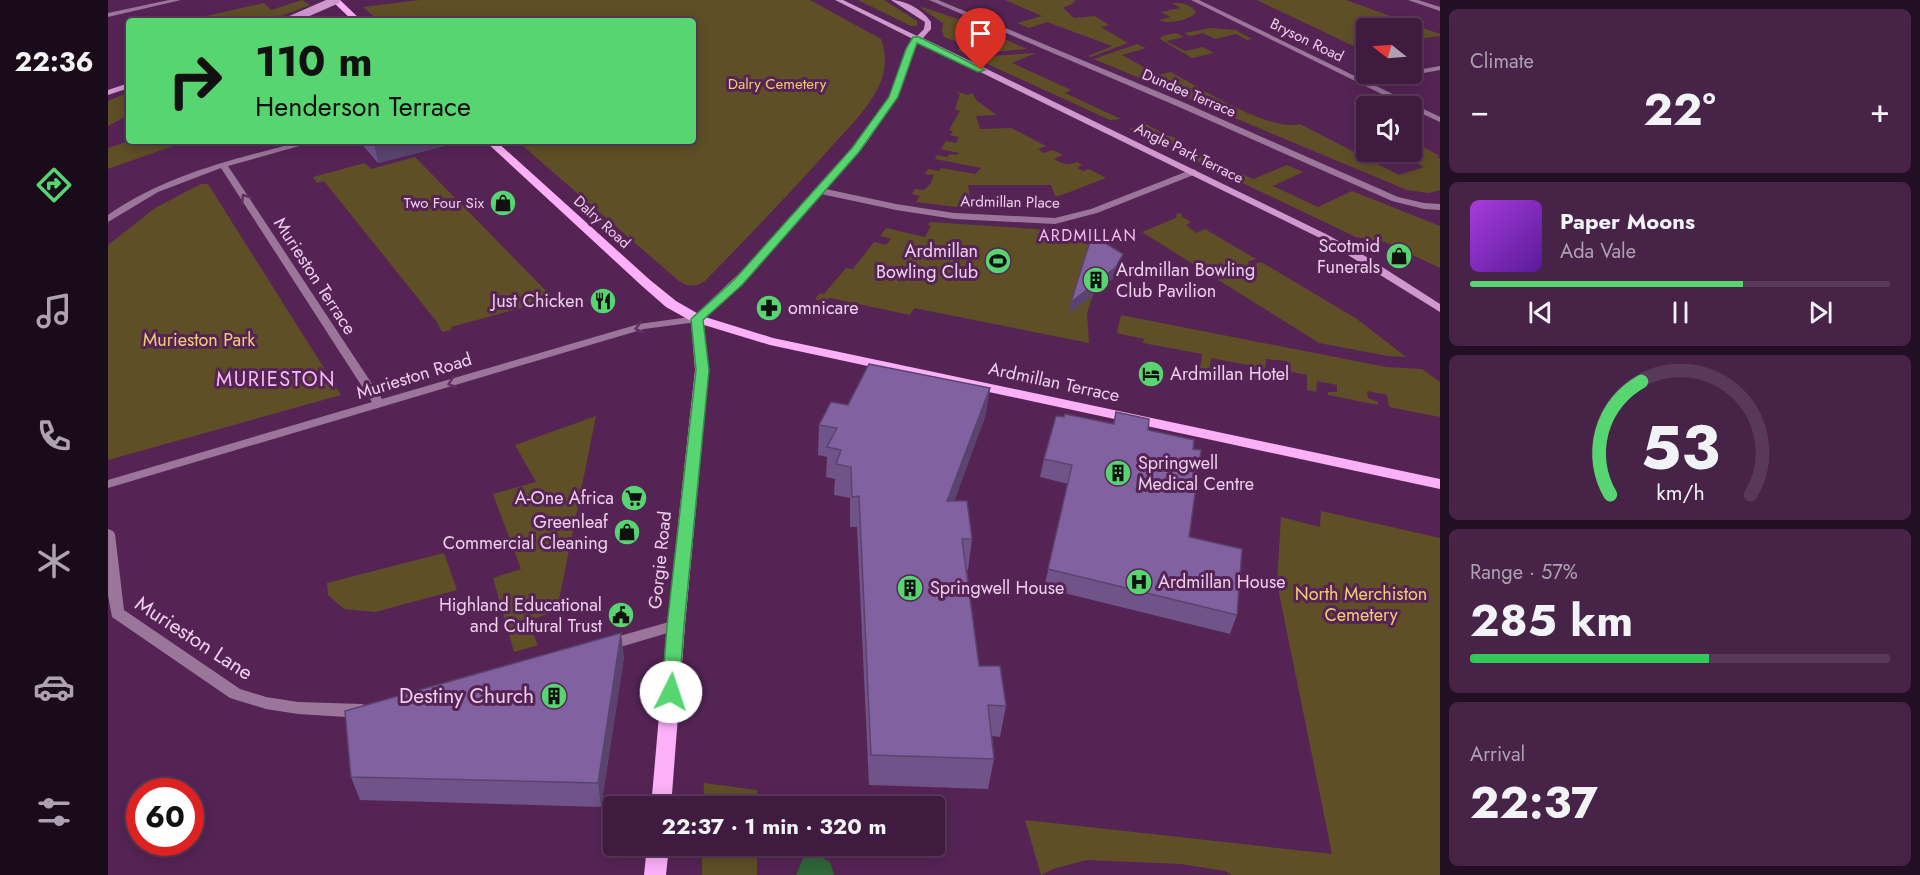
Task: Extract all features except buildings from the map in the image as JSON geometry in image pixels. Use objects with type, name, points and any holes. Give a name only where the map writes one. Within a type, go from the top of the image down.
[{"type":"main road","points":[[335,0],[355,18]]},
{"type":"main road","name":"Dalry Road","points":[[493,144],[646,283],[671,304],[697,319]]},
{"type":"main road","name":"Ardmillan Terrace","points":[[697,319],[817,352],[1440,484]]},
{"type":"main road","name":"Gorgie Road","points":[[662,796],[675,626],[702,370],[697,319]]},
{"type":"main road","points":[[655,875],[657,856]]},
{"type":"street","points":[[108,15],[178,0]]},
{"type":"street","points":[[295,18],[335,0]]},
{"type":"street","name":"Angle Park Terrace","points":[[838,0],[1341,246],[1440,309]]},
{"type":"street","points":[[697,319],[738,282],[821,191],[886,109],[898,86],[910,49],[916,39],[926,32],[928,21],[894,0]]},
{"type":"street","name":"Dundee Terrace","points":[[932,0],[1182,105],[1395,199],[1413,205],[1438,207]]},
{"type":"street","name":"Bryson Road","points":[[1194,0],[1356,79]]},
{"type":"street","points":[[1411,0],[1440,9]]},
{"type":"street","points":[[1422,71],[1440,68]]},
{"type":"street","name":"Bryson Road","points":[[1367,84],[1440,120]]},
{"type":"street","points":[[108,93],[126,85]]},
{"type":"street","points":[[108,219],[126,205],[160,187],[223,165],[302,144]]},
{"type":"street","name":"Murieston Terrace","points":[[223,165],[380,405]]},
{"type":"street","name":"Ardmillan Place","points":[[821,191],[937,214],[1055,221],[1094,211],[1193,172]]},
{"type":"street","name":"Murieston Road","points":[[108,484],[643,326],[697,319]]},
{"type":"street","name":"Murieston Lane","points":[[108,534],[117,613],[235,694],[253,700],[331,711],[376,707]]},
{"type":"street","points":[[588,651],[675,626]]},
{"type":"green space","points":[[302,0],[310,5],[276,18],[197,18],[264,3],[271,10]]},
{"type":"green space","name":"Dalry Cemetery","points":[[420,0],[810,0],[881,39],[885,64],[881,82],[874,96],[857,119],[705,281],[689,285],[679,281],[520,144],[696,144],[696,18],[376,18],[363,7]]},
{"type":"green space","points":[[858,0],[884,0],[917,21],[917,26],[911,26]]},
{"type":"green space","points":[[1005,0],[1076,0],[1063,8],[1074,18],[1095,16],[1109,25],[1101,27],[1128,43],[1091,57],[1088,56],[1112,46],[1047,22],[1029,28],[1017,23],[1042,16]]},
{"type":"green space","points":[[1257,0],[1346,0],[1396,18],[1356,18],[1356,47]]},
{"type":"green space","points":[[1172,3],[1186,5],[1196,13],[1178,21],[1159,20],[1171,17],[1161,12],[1180,8]]},
{"type":"green space","points":[[922,7],[961,20],[958,42],[944,37],[943,23]]},
{"type":"green space","points":[[967,23],[1027,49],[993,52],[965,46]]},
{"type":"green space","points":[[1422,27],[1440,34],[1440,36],[1422,39]]},
{"type":"green space","points":[[1210,28],[1236,30],[1252,39],[1247,40],[1236,34],[1215,39],[1203,33],[1190,36],[1184,33]]},
{"type":"green space","points":[[1176,33],[1184,37],[1166,41],[1185,51],[1203,47],[1214,53],[1192,58],[1160,39],[1162,36]]},
{"type":"green space","points":[[1137,44],[1146,48],[1122,55],[1158,75],[1171,72],[1216,98],[1271,122],[1287,125],[1300,124],[1356,153],[1356,162],[1374,162],[1399,175],[1424,167],[1415,162],[1422,162],[1422,146],[1440,156],[1437,157],[1440,159],[1440,190],[1429,193],[1407,190],[1094,59]]},
{"type":"green space","points":[[963,48],[990,56],[1036,53],[1012,63],[1071,90],[1065,93],[1121,119],[1110,120],[957,50]]},
{"type":"green space","points":[[955,91],[968,95],[972,93],[977,101],[997,115],[976,116],[980,129],[1011,128],[1046,146],[1038,149],[1043,153],[1053,150],[1063,155],[1054,159],[1057,161],[1068,164],[1077,162],[1082,165],[1077,168],[1083,171],[1089,169],[1106,178],[1059,196],[1055,196],[1051,185],[968,185],[972,209],[916,202],[920,196],[912,194],[915,189],[924,190],[932,182],[934,175],[925,174],[928,169],[939,171],[941,168],[975,174],[981,168],[935,159],[937,155],[947,157],[950,154],[959,153],[941,149],[946,141],[956,143],[959,137],[950,135],[953,131],[949,130],[960,111],[955,110],[960,94]]},
{"type":"green space","points":[[126,93],[126,117],[108,126],[108,101]]},
{"type":"green space","points":[[1144,123],[1181,140],[1176,143],[1253,179],[1287,165],[1303,172],[1273,186],[1318,207],[1352,191],[1440,226],[1440,268],[1385,242],[1356,237],[1129,129]]},
{"type":"green space","points":[[126,142],[126,144],[179,144],[108,169],[108,148]]},
{"type":"green space","points":[[415,157],[554,299],[451,327],[451,330],[442,332],[437,322],[324,181],[317,183],[313,177],[365,163],[371,169]]},
{"type":"green space","name":"Murieston Park","points":[[201,184],[208,184],[341,395],[108,460],[108,245],[155,208]]},
{"type":"green space","points":[[1177,213],[1182,214],[1182,217],[1191,222],[1186,225],[1196,233],[1205,229],[1256,259],[1247,262],[1251,265],[1261,262],[1357,319],[1406,357],[1388,356],[1319,343],[1142,232],[1176,218]]},
{"type":"green space","points":[[930,222],[1065,231],[1125,267],[1093,295],[1087,313],[1089,343],[914,308],[910,315],[830,298],[822,301],[815,299],[820,293],[824,294],[846,268],[853,269],[874,242],[886,245],[891,239],[880,236],[886,228],[925,237],[931,226],[928,225]]},
{"type":"green space","points":[[1121,315],[1386,367],[1422,369],[1440,382],[1440,417],[1389,407],[1387,395],[1367,391],[1368,398],[1378,402],[1378,405],[1328,395],[1328,392],[1337,392],[1337,385],[1317,381],[1316,392],[1307,390],[1307,375],[1287,371],[1287,361],[1266,359],[1264,382],[1248,378],[1248,365],[1211,358],[1209,371],[1200,369],[1202,354],[1143,343],[1144,339],[1117,333]]},
{"type":"green space","points":[[596,416],[557,610],[528,621],[538,645],[514,652],[493,578],[521,569],[493,494],[536,482],[515,445]]},
{"type":"green space","name":"North Merchiston Cemetery","points":[[1321,511],[1440,538],[1440,875],[1232,875],[1225,871],[1181,864],[1086,860],[1053,869],[1041,875],[1025,820],[1332,854],[1277,583],[1281,517],[1320,527]]},
{"type":"green space","points":[[444,553],[457,590],[375,612],[344,609],[328,595],[327,583]]},
{"type":"green space","points":[[704,783],[757,790],[757,796],[703,796]]},
{"type":"green space","points":[[702,856],[757,856],[757,875],[702,875]]},
{"type":"shaded area","points":[[818,856],[830,862],[834,875],[796,875],[803,858]]},
{"type":"place","name":"Two Four Six","points":[[503,203]]},
{"type":"place","name":"Scotmid Funerals","points":[[1399,256]]},
{"type":"place","name":"Ardmillan Bowling Club","points":[[998,261]]},
{"type":"place","name":"Ardmillan Bowling Club Pavilion","points":[[1096,280]]},
{"type":"place","name":"Just Chicken","points":[[603,301]]},
{"type":"place","name":"omnicare","points":[[769,308]]},
{"type":"place","name":"Ardmillan Hotel","points":[[1151,374]]},
{"type":"place","name":"Springwell Medical Centre","points":[[1118,473]]},
{"type":"place","name":"A-One Africa","points":[[634,498]]},
{"type":"place","name":"Greenleaf Commercial Cleaning","points":[[627,532]]},
{"type":"place","name":"Ardmillan House","points":[[1139,582]]},
{"type":"place","name":"Springwell House","points":[[910,588]]},
{"type":"place","name":"Highland Educational and Cultural Trust","points":[[621,615]]},
{"type":"place","name":"Destiny Church","points":[[554,696]]},
{"type":"district","name":"ARDMILLAN","points":[[1088,235]]},
{"type":"district","name":"MURIESTON","points":[[276,379]]},
{"type":"route","points":[[671,692],[675,626],[702,370],[697,319],[738,282],[856,150],[894,97],[910,49],[916,39],[981,70]]}]
